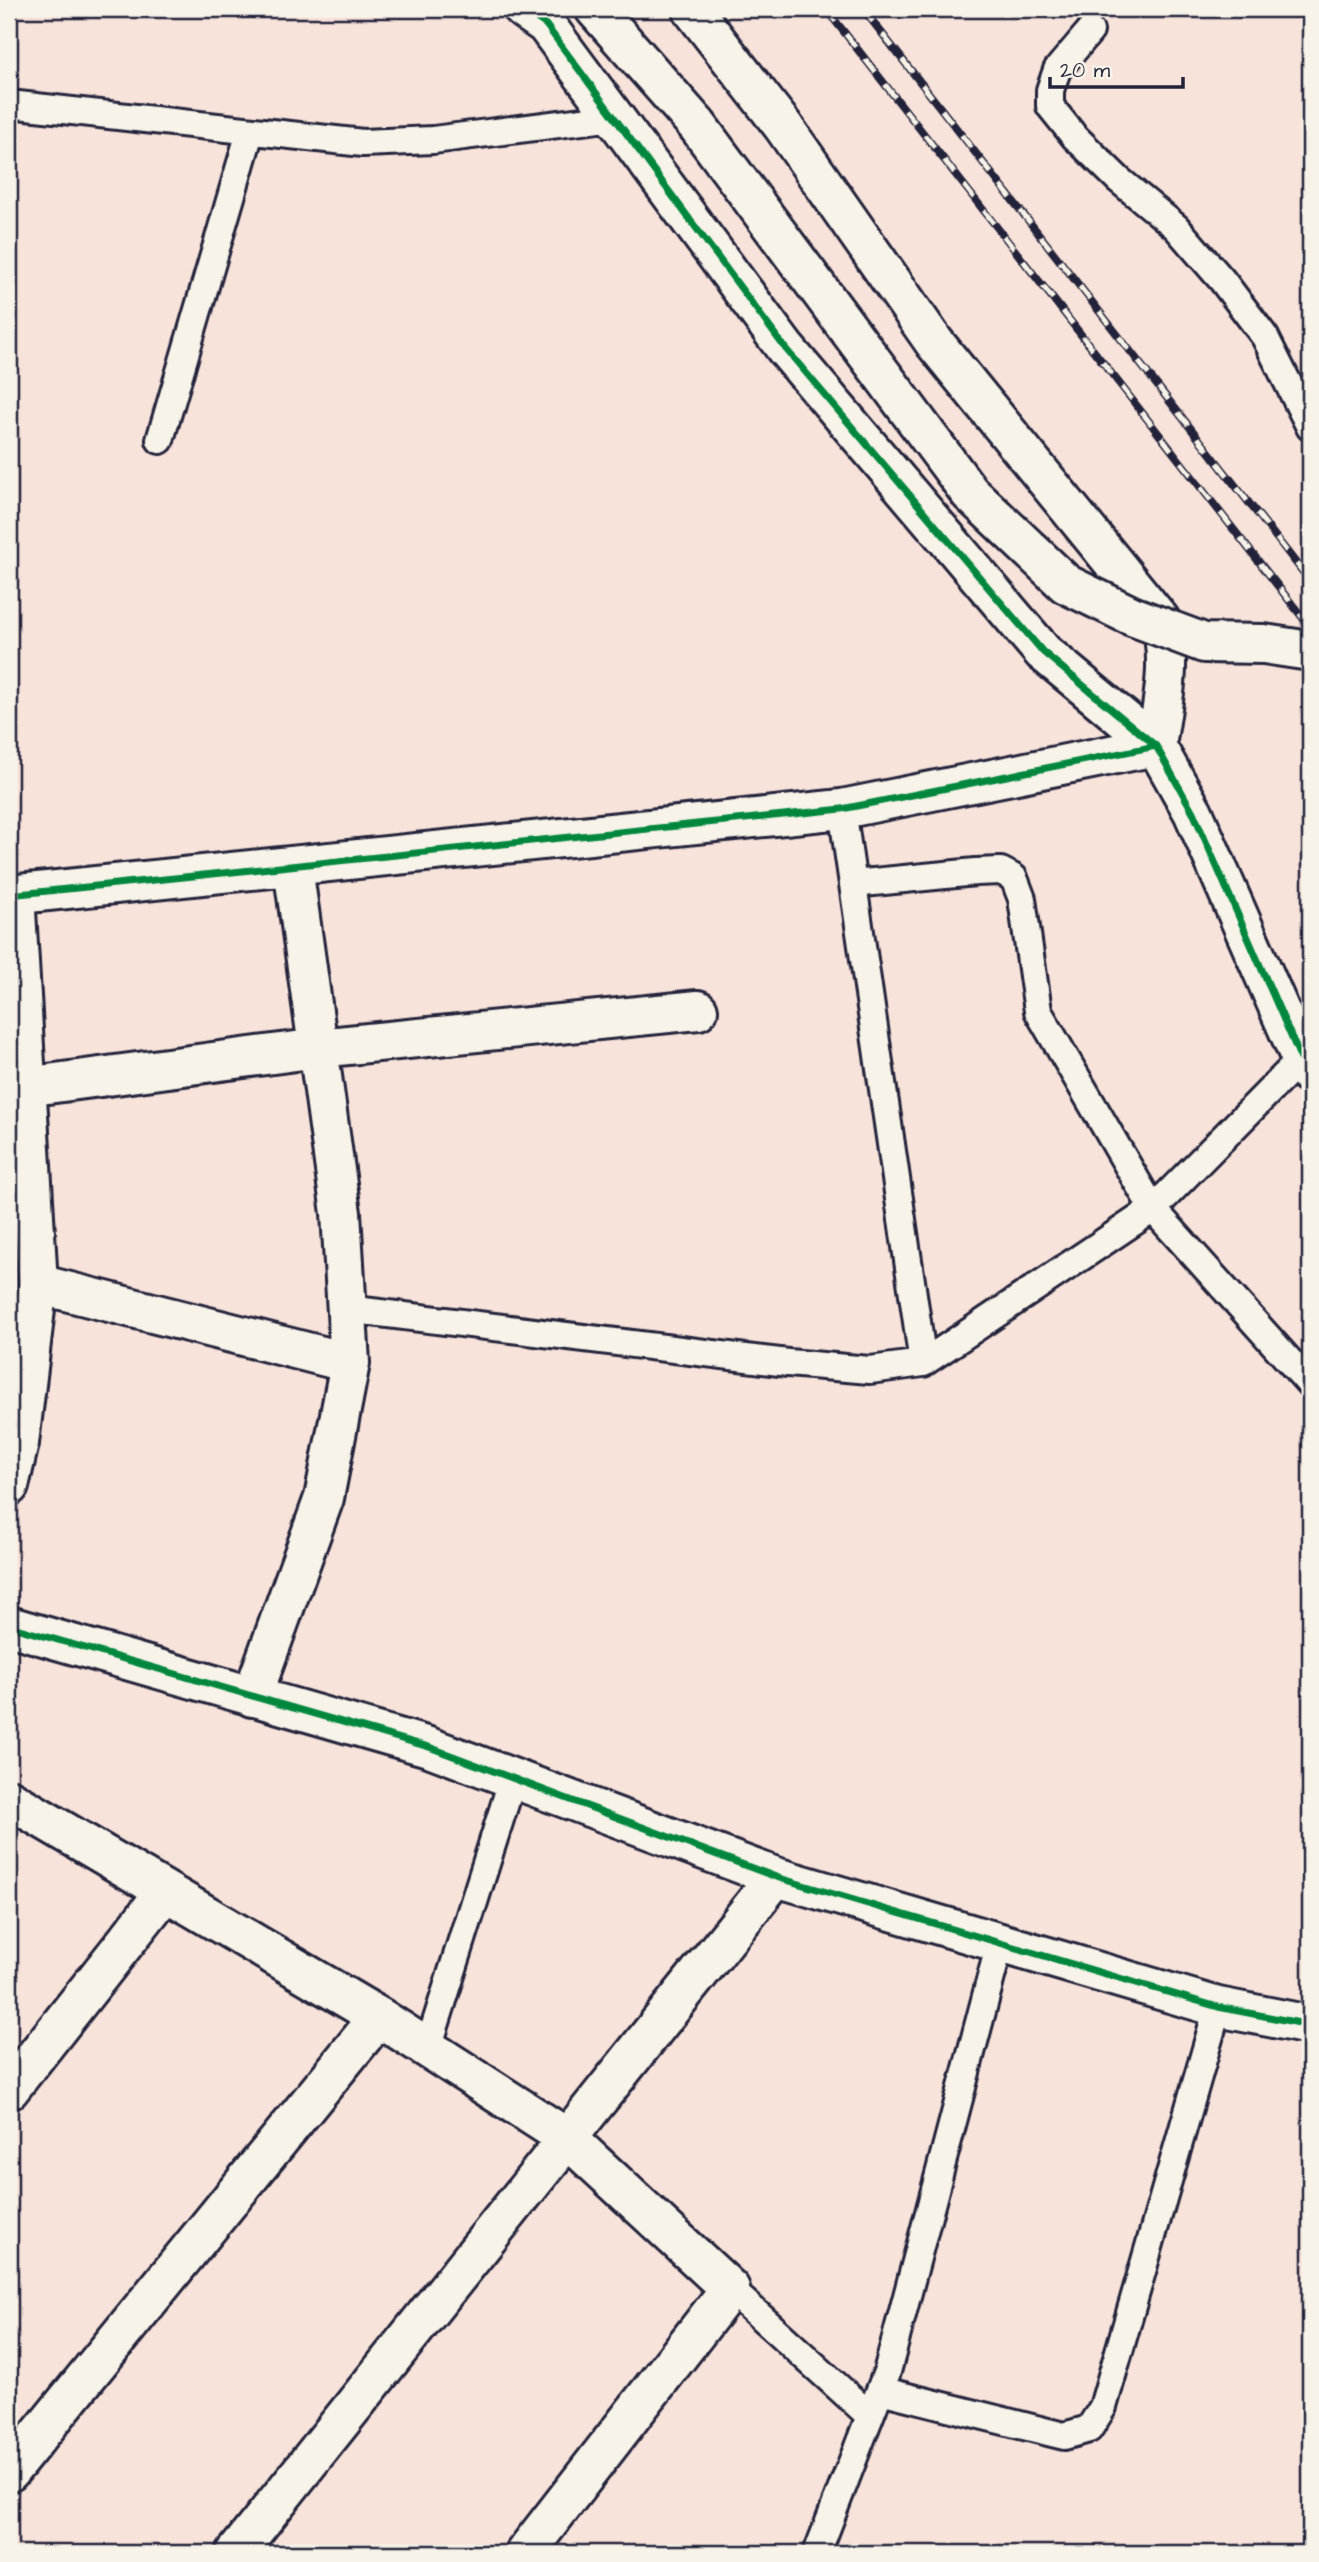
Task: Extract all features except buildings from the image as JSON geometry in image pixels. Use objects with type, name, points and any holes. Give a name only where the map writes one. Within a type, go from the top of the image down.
[{"type":"street","points":[[523,9],[546,25],[785,348],[1043,652],[1156,746],[1193,812],[1306,1067]]},
{"type":"street","points":[[596,9],[697,125],[971,493],[1066,584],[1132,616],[1204,643],[1264,644],[1310,651]]},
{"type":"street","points":[[692,9],[783,126],[934,342],[1160,620],[1165,636],[1164,687],[1156,746]]},
{"type":"street","points":[[9,1486],[19,1443],[38,1284],[12,895],[842,809],[1156,746]]},
{"type":"street","points":[[253,1697],[324,1498],[350,1363],[341,1213],[293,867]]},
{"type":"street","points":[[25,1087],[318,1048],[698,1010]]},
{"type":"street","points":[[38,1284],[350,1363]]},
{"type":"street","points":[[9,1626],[429,1747],[776,1877],[1218,2007],[1310,2025]]},
{"type":"street","points":[[9,1799],[379,2017],[567,2138],[730,2289],[525,2553]]},
{"type":"street","points":[[236,2553],[776,1877]]},
{"type":"street","points":[[9,2090],[165,1892]]},
{"type":"street","points":[[9,2472],[379,2017]]},
{"type":"lane","points":[[1090,30],[1058,70],[1050,90],[1050,106],[1074,136],[1119,180],[1176,227],[1222,279],[1265,337],[1310,427]]},
{"type":"lane","points":[[9,104],[363,143],[410,141],[614,117]]},
{"type":"lane","points":[[160,440],[250,132]]},
{"type":"lane","points":[[842,809],[923,1363]]},
{"type":"lane","points":[[853,884],[976,872],[1001,872],[1014,878],[1021,899],[1038,1011],[1153,1209],[1310,1384]]},
{"type":"lane","points":[[347,1309],[788,1363],[870,1370],[923,1363],[1153,1209],[1306,1067]]},
{"type":"lane","points":[[428,2048],[513,1779]]},
{"type":"lane","points":[[817,2553],[887,2372],[1000,1943]]},
{"type":"lane","points":[[880,2390],[1064,2435],[1088,2429],[1103,2407],[1218,2007]]},
{"type":"lane","points":[[730,2289],[870,2416]]},
{"type":"railway","points":[[826,9],[1310,627]]},
{"type":"railway","points":[[863,9],[1310,581]]},
{"type":"cycle path","points":[[523,9],[546,25],[785,348],[1043,652],[1156,746],[1193,812],[1301,1059],[1310,1074]]},
{"type":"cycle path","points":[[9,895],[842,809],[1156,746]]},
{"type":"cycle path","points":[[9,1626],[429,1747],[776,1877],[1218,2007],[1310,2025]]}]
